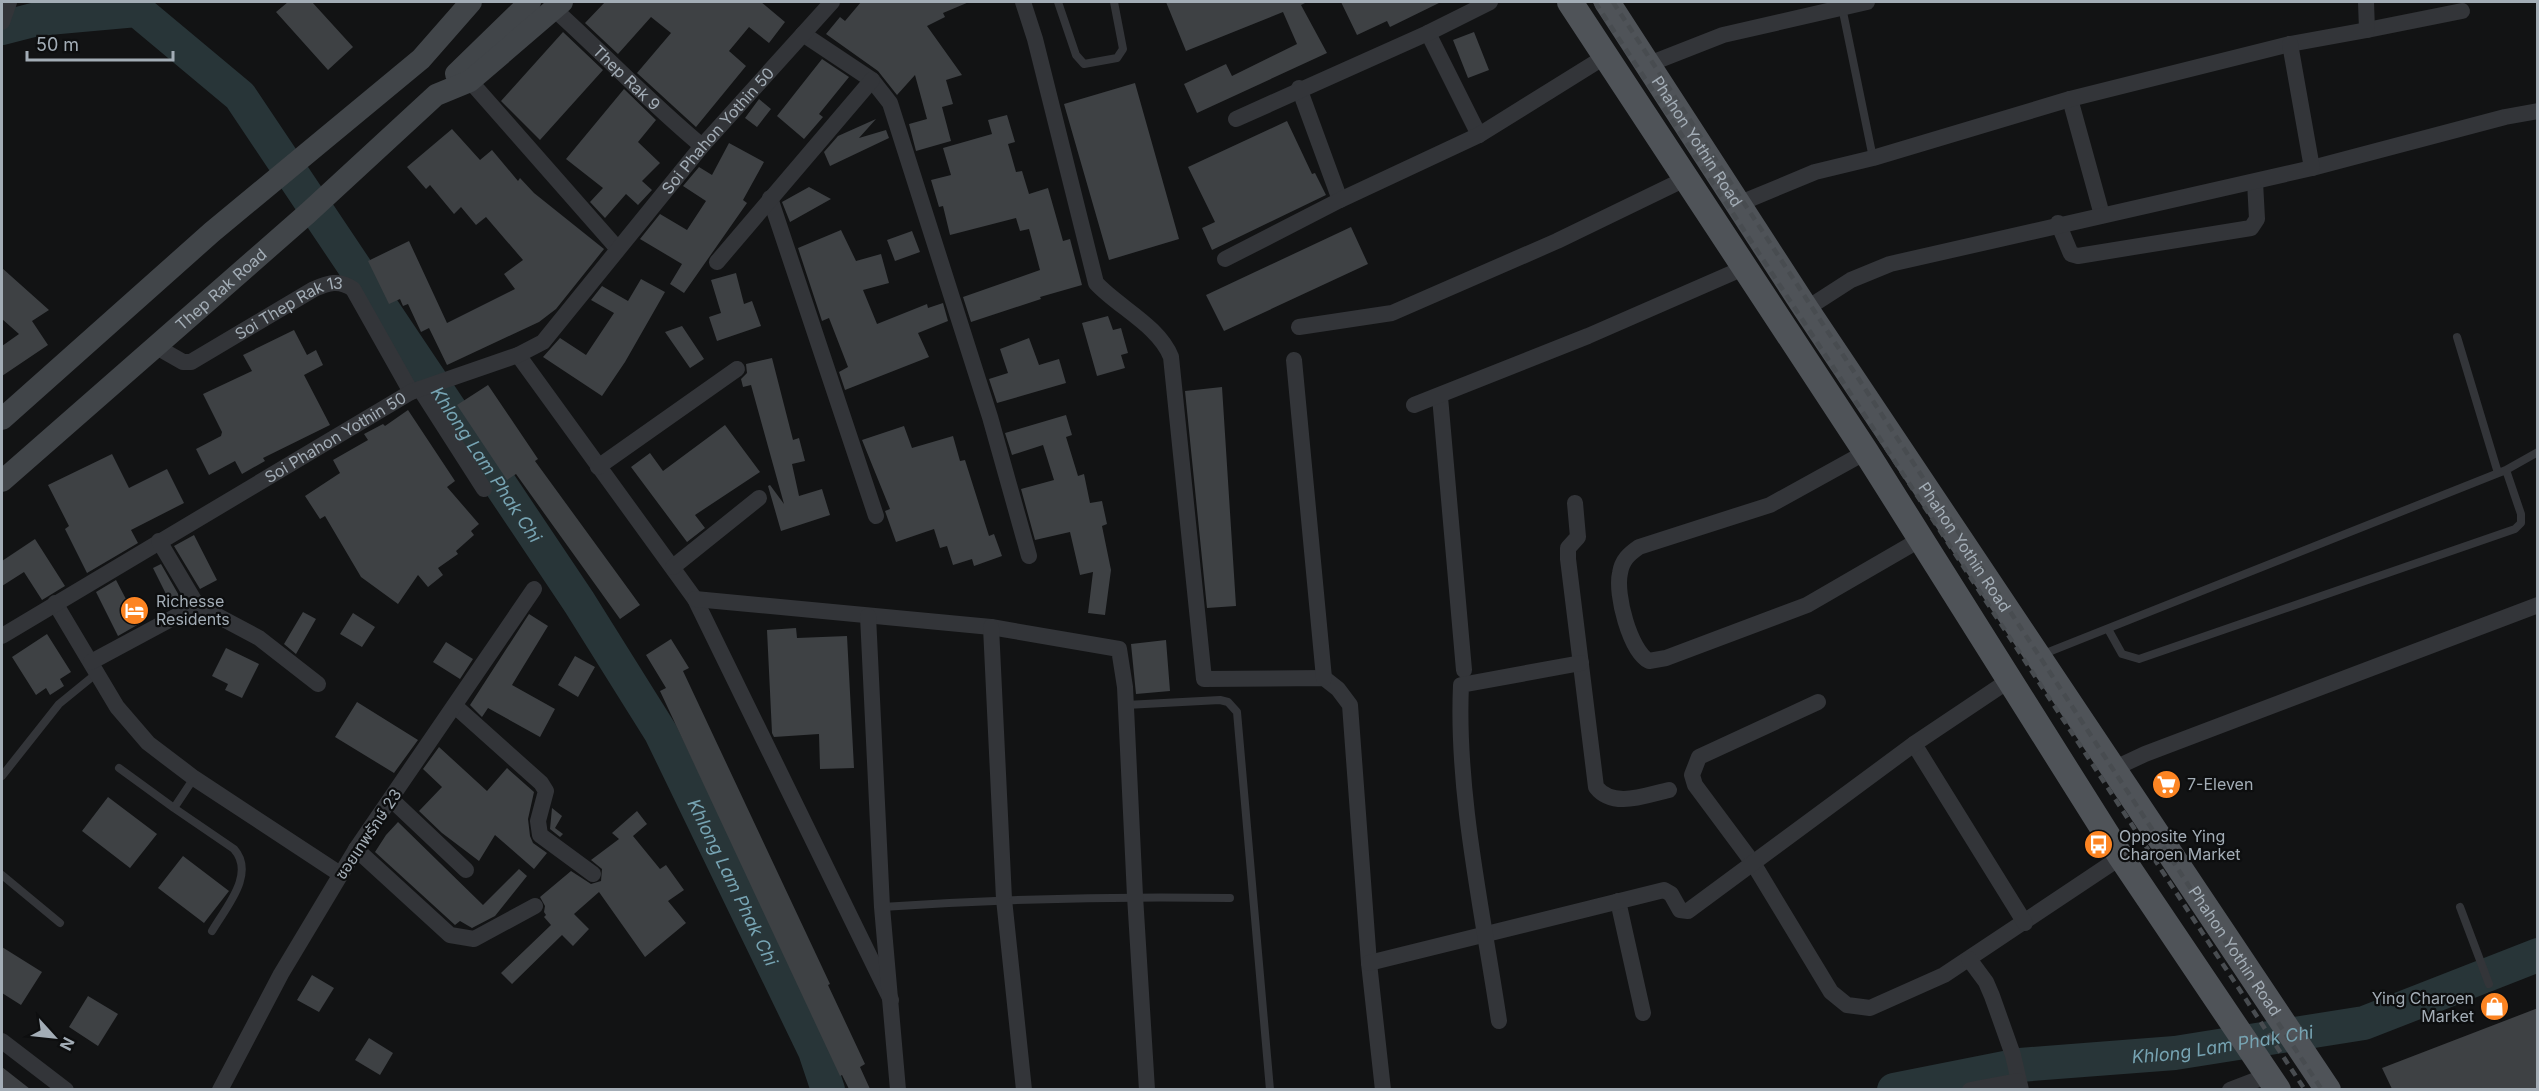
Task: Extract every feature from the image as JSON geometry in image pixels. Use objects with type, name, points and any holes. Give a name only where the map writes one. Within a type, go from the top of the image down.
[{"type":"main road","points":[[422,59],[471,2]]},
{"type":"main road","points":[[2,419],[275,179],[422,59],[487,2]]},
{"type":"main road","name":"Thep Rak Road","points":[[2,481],[308,213],[436,95],[530,2]]},
{"type":"main road","name":"Phahon Yothin Road","points":[[1570,2],[1688,178],[1868,455],[2008,681],[2121,857],[2268,1075]]},
{"type":"main road","name":"Phahon Yothin Road","points":[[1607,2],[1806,309],[2328,1089]]},
{"type":"main road","name":"Thep Rak Road","points":[[436,95],[470,81],[558,5]]},
{"type":"main road","points":[[1868,455],[1892,438]]},
{"type":"main road","points":[[2008,681],[2019,663],[2039,659]]},
{"type":"street","points":[[2,22],[9,2]]},
{"type":"street","name":"Soi Phahon Yothin 50","points":[[2,636],[418,389],[518,355],[543,342],[702,146],[832,2]]},
{"type":"street","points":[[1023,2],[1038,51],[1096,284],[1151,331],[1168,348],[1171,357],[1204,679],[1324,678]]},
{"type":"street","points":[[1236,119],[1299,88],[1428,33],[1490,2]]},
{"type":"street","points":[[1649,64],[1723,35],[1867,2]]},
{"type":"street","points":[[2366,2],[2367,30]]},
{"type":"street","name":"Thep Rak 9","points":[[558,5],[645,98],[702,146]]},
{"type":"street","points":[[1738,204],[1815,172],[1873,158],[2070,99],[2290,44],[2462,11]]},
{"type":"street","points":[[1428,33],[1479,135]]},
{"type":"street","points":[[803,34],[872,80],[890,103],[990,417],[1029,556]]},
{"type":"street","points":[[2290,44],[2312,168]]},
{"type":"street","points":[[1226,259],[1340,200],[1479,135],[1606,56]]},
{"type":"street","points":[[717,262],[872,80]]},
{"type":"street","points":[[470,81],[617,248]]},
{"type":"street","points":[[1299,88],[1340,200]]},
{"type":"street","points":[[2070,99],[2102,214]]},
{"type":"street","points":[[1806,309],[1851,280],[1890,264],[2058,223],[2255,182],[2505,117],[2538,111]]},
{"type":"street","points":[[1299,327],[1392,313],[1557,241],[1688,178]]},
{"type":"street","points":[[2058,223],[2070,254],[2078,256],[2251,228],[2257,219],[2255,182]]},
{"type":"street","points":[[770,198],[876,516]]},
{"type":"street","points":[[1414,405],[1440,397],[1746,267]]},
{"type":"street","name":"Soi Thep Rak 13","points":[[155,346],[183,362],[191,362],[314,289],[329,282],[338,282],[353,289],[418,389]]},
{"type":"street","points":[[518,355],[695,599],[891,999]]},
{"type":"street","points":[[1294,360],[1324,678],[1347,699],[1351,710],[1369,963],[1383,1089]]},
{"type":"street","points":[[598,468],[737,369]]},
{"type":"street","points":[[418,389],[484,489]]},
{"type":"street","points":[[1440,397],[1464,670]]},
{"type":"street","points":[[1868,455],[1770,504],[1639,547],[1628,555],[1620,573],[1618,591],[1638,651],[1649,661],[1666,658],[1807,605],[1921,539]]},
{"type":"street","points":[[673,567],[759,498]]},
{"type":"street","points":[[1575,503],[1578,537],[1568,548],[1568,559],[1596,787],[1601,794],[1610,799],[1622,800],[1669,790]]},
{"type":"street","points":[[159,542],[197,605],[252,634],[318,684]]},
{"type":"street","name":"ซอยเทพรักษ์ 23","points":[[220,1089],[281,974],[340,874],[534,589]]},
{"type":"street","points":[[695,599],[990,627],[1117,647],[1121,653],[1126,705],[1147,1089]]},
{"type":"street","points":[[55,603],[132,726],[148,743],[194,778],[340,874]]},
{"type":"street","points":[[94,668],[197,605]]},
{"type":"street","points":[[2113,769],[2145,754],[2538,605]]},
{"type":"street","points":[[868,616],[882,907],[898,1089]]},
{"type":"street","points":[[990,627],[1004,899],[1024,1089]]},
{"type":"street","points":[[1498,1021],[1467,804],[1460,722],[1461,685],[1581,663]]},
{"type":"street","points":[[1369,963],[1664,890],[1671,894],[1680,910],[1688,911],[1914,744],[2008,681]]},
{"type":"street","points":[[1818,702],[1699,757],[1693,768],[1695,785],[1753,863],[1831,992],[1847,1005],[1870,1008],[1944,975],[2121,857]]},
{"type":"street","points":[[455,706],[541,783],[546,791],[538,821],[540,835],[593,874]]},
{"type":"street","points":[[1914,744],[2025,923]]},
{"type":"street","points":[[391,799],[466,870]]},
{"type":"street","points":[[356,849],[450,935],[474,939],[535,906]]},
{"type":"street","points":[[1618,901],[1643,1013]]},
{"type":"street","points":[[1969,959],[1986,982],[2013,1055],[2019,1082],[1970,1089]]},
{"type":"street","points":[[2,1041],[66,1089]]},
{"type":"street","points":[[2230,1089],[2268,1075]]},
{"type":"lane","points":[[1058,2],[1076,55],[1084,64],[1117,58],[1123,49],[1114,2]]},
{"type":"lane","points":[[1842,8],[1873,158]]},
{"type":"lane","points":[[2108,628],[2122,654],[2139,659],[2519,527],[2521,514],[2502,471],[2457,337]]},
{"type":"lane","points":[[2039,659],[2108,628],[2502,471],[2538,452]]},
{"type":"lane","points":[[2,776],[59,704],[94,668]]},
{"type":"lane","points":[[1126,705],[1220,700],[1228,702],[1237,712],[1270,1089]]},
{"type":"lane","points":[[119,768],[234,849],[242,858],[244,868],[242,880],[212,931]]},
{"type":"lane","points":[[174,808],[194,778]]},
{"type":"lane","points":[[2,874],[60,923]]},
{"type":"lane","points":[[882,907],[1004,899],[1135,896],[1230,898]]},
{"type":"lane","points":[[2460,907],[2489,984]]},
{"type":"building","points":[[288,2],[312,2],[353,47],[328,70],[276,12]]},
{"type":"building","points":[[605,2],[761,2],[785,22],[769,43],[749,27],[729,51],[746,66],[696,127],[637,73],[671,33],[651,17],[618,54],[585,23]]},
{"type":"building","points":[[861,2],[969,2],[943,13],[945,17],[927,26],[962,75],[946,80],[953,104],[942,107],[951,141],[916,151],[909,124],[927,119],[915,75],[897,95],[878,71],[826,34],[840,17],[845,21]]},
{"type":"building","points":[[1166,2],[1307,2],[1301,5],[1327,53],[1197,113],[1184,84],[1226,64],[1232,76],[1297,44],[1283,12],[1186,51]]},
{"type":"building","points":[[1341,2],[1441,2],[1390,27],[1387,21],[1357,35]]},
{"type":"building","points":[[563,32],[603,70],[540,140],[501,101]]},
{"type":"building","points":[[1474,32],[1489,70],[1468,78],[1453,40]]},
{"type":"building","points":[[822,59],[849,77],[819,114],[823,117],[804,139],[777,116]]},
{"type":"building","points":[[1135,83],[1179,239],[1109,260],[1064,104]]},
{"type":"building","points":[[624,89],[656,120],[638,142],[660,163],[642,181],[652,190],[638,205],[626,194],[605,218],[590,202],[603,188],[566,159]]},
{"type":"building","points":[[759,99],[771,109],[757,127],[745,118]]},
{"type":"building","points":[[1007,115],[1015,142],[1008,144],[1016,172],[1022,171],[1029,194],[1048,188],[1063,241],[1070,239],[1082,285],[1040,297],[1041,299],[971,322],[963,297],[1040,270],[1029,229],[1020,231],[1016,218],[950,235],[943,206],[939,207],[931,180],[951,175],[943,148],[992,134],[988,120]]},
{"type":"building","points":[[876,119],[859,138],[886,130],[889,138],[830,166],[824,152],[838,136]]},
{"type":"building","points":[[1287,121],[1312,174],[1315,173],[1326,195],[1212,250],[1202,228],[1215,222],[1188,167]]},
{"type":"building","points":[[452,129],[480,160],[492,150],[518,181],[520,178],[534,193],[604,249],[556,309],[539,322],[447,365],[429,328],[421,332],[408,304],[403,306],[400,299],[389,304],[368,261],[409,241],[447,323],[515,289],[504,274],[523,260],[486,217],[476,225],[461,207],[454,214],[430,185],[426,189],[407,167]]},
{"type":"building","points":[[729,143],[764,162],[743,200],[747,203],[684,293],[670,284],[682,264],[640,239],[660,214],[687,230],[706,201],[683,186],[699,167],[712,175]]},
{"type":"building","points":[[809,187],[831,199],[790,222],[782,202]]},
{"type":"building","points":[[1351,227],[1368,264],[1224,331],[1206,295]]},
{"type":"building","points":[[841,230],[856,261],[881,254],[889,283],[863,290],[877,324],[927,304],[928,308],[943,303],[948,321],[918,333],[929,357],[845,390],[839,372],[848,367],[829,318],[822,321],[798,248]]},
{"type":"building","points":[[912,231],[920,252],[895,261],[887,240]]},
{"type":"building","points":[[2,268],[49,310],[32,321],[48,345],[2,376],[2,346],[19,334],[2,319]]},
{"type":"building","points":[[736,273],[744,304],[752,301],[761,326],[717,341],[709,317],[721,313],[711,280]]},
{"type":"building","points":[[641,279],[665,292],[625,362],[602,396],[543,357],[560,338],[586,355],[614,313],[591,300],[602,286],[628,301]]},
{"type":"building","points":[[1108,316],[1113,330],[1121,328],[1128,353],[1121,355],[1125,368],[1097,376],[1082,323]]},
{"type":"building","points":[[682,326],[704,359],[690,368],[665,332]]},
{"type":"building","points":[[294,330],[307,355],[316,350],[323,365],[304,375],[330,425],[263,458],[265,461],[242,474],[235,461],[209,475],[196,449],[221,436],[222,432],[203,394],[252,371],[243,355]]},
{"type":"building","points":[[1029,338],[1039,365],[1059,359],[1066,383],[997,403],[989,379],[1008,373],[1000,349]]},
{"type":"building","points":[[772,358],[793,440],[799,438],[805,461],[792,464],[799,496],[822,489],[830,515],[781,531],[768,486],[770,485],[784,504],[751,385],[743,387],[741,379],[747,373],[746,364]]},
{"type":"building","points":[[488,385],[538,459],[535,461],[640,605],[620,619],[516,474],[507,480],[457,405]]},
{"type":"building","points":[[1222,387],[1236,606],[1207,608],[1185,391]]},
{"type":"building","points":[[408,410],[455,481],[447,487],[479,524],[471,531],[474,535],[456,551],[458,554],[438,568],[443,575],[428,587],[418,575],[398,604],[361,577],[325,516],[320,519],[305,496],[340,473],[333,460],[368,440],[364,434],[383,424],[385,426]]},
{"type":"building","points":[[1066,415],[1072,435],[1066,437],[1078,476],[1084,474],[1090,503],[1102,501],[1107,524],[1102,526],[1111,570],[1105,615],[1088,613],[1093,572],[1080,575],[1070,532],[1035,540],[1021,489],[1054,480],[1043,445],[1012,455],[1005,433]]},
{"type":"building","points":[[725,425],[760,472],[695,515],[705,528],[687,542],[631,467],[650,453],[663,471]]},
{"type":"building","points":[[904,426],[912,448],[953,436],[960,461],[965,460],[989,536],[994,534],[1002,556],[974,566],[972,559],[953,565],[947,546],[940,548],[934,529],[896,542],[885,511],[890,509],[862,440]]},
{"type":"building","points":[[112,454],[129,488],[167,469],[184,503],[131,530],[138,543],[87,573],[65,529],[69,526],[48,485]]},
{"type":"building","points":[[194,535],[217,580],[200,589],[174,546]]},
{"type":"building","points":[[35,539],[65,586],[42,600],[24,572],[2,586],[2,561]]},
{"type":"building","points":[[161,564],[181,599],[171,604],[153,568]]},
{"type":"building","points":[[116,580],[139,624],[118,636],[96,592]]},
{"type":"building","points":[[303,612],[316,619],[296,654],[284,644]]},
{"type":"building","points":[[353,613],[375,627],[362,647],[340,634]]},
{"type":"building","points":[[529,614],[548,626],[512,685],[555,709],[540,737],[488,708],[482,717],[470,705]]},
{"type":"building","points":[[796,628],[797,638],[847,636],[854,768],[820,769],[819,734],[774,737],[772,733],[767,630]]},
{"type":"building","points":[[47,634],[71,672],[60,679],[64,686],[50,695],[46,688],[36,695],[12,657]]},
{"type":"building","points":[[671,639],[689,668],[683,671],[830,984],[828,985],[865,1064],[860,1067],[870,1089],[849,1089],[842,1075],[840,1076],[660,691],[666,688],[646,655]]},
{"type":"building","points":[[1166,640],[1170,691],[1136,694],[1131,644]]},
{"type":"building","points":[[446,642],[473,659],[460,679],[433,662]]},
{"type":"building","points":[[226,648],[259,664],[242,698],[225,690],[228,684],[212,676]]},
{"type":"building","points":[[575,656],[595,667],[578,697],[558,685]]},
{"type":"building","points":[[357,702],[418,740],[394,773],[335,737]]},
{"type":"building","points":[[439,747],[487,791],[507,768],[534,792],[528,819],[530,836],[533,843],[547,853],[534,869],[495,835],[479,861],[442,833],[419,811],[442,787],[423,769]]},
{"type":"building","points":[[108,797],[157,834],[130,868],[82,831]]},
{"type":"building","points":[[552,808],[562,816],[555,828],[563,834],[560,837],[550,829]]},
{"type":"building","points":[[637,811],[647,824],[633,836],[660,869],[666,865],[684,890],[668,901],[686,923],[645,957],[599,892],[574,914],[589,929],[573,946],[562,935],[512,984],[501,973],[551,925],[544,917],[546,915],[545,906],[540,897],[571,871],[591,884],[601,881],[602,869],[591,860],[619,839],[612,833]]},
{"type":"building","points":[[398,822],[483,905],[519,869],[527,876],[495,916],[472,928],[460,921],[455,925],[375,852]]},
{"type":"building","points":[[183,856],[229,891],[204,923],[158,888]]},
{"type":"building","points":[[2,947],[42,972],[21,1005],[2,993]]},
{"type":"building","points":[[312,975],[334,988],[319,1012],[297,1000]]},
{"type":"building","points":[[88,996],[118,1014],[98,1046],[69,1027]]},
{"type":"building","points":[[2538,1008],[2538,1089],[2392,1089],[2382,1068]]},
{"type":"building","points":[[369,1038],[393,1053],[380,1075],[355,1060]]},
{"type":"building","points":[[2,1067],[30,1089],[2,1089]]},
{"type":"waterway","name":"Khlong Lam Phak Chi","points":[[2,28],[37,19],[137,10],[240,96],[579,602],[661,733],[815,1051],[828,1090]]},
{"type":"waterway","name":"Khlong Lam Phak Chi","points":[[1894,1090],[2020,1065],[2175,1053],[2364,1023],[2538,955]]},
{"type":"railway","points":[[1595,2],[2305,1090]]},
{"type":"railway","points":[[1613,2],[2322,1090]]},
{"type":"place","name":"Richesse Residents","points":[[135,610]]},
{"type":"place","name":"7-Eleven","points":[[2166,784]]},
{"type":"place","name":"Opposite Ying Charoen Market","points":[[2098,845]]},
{"type":"place","name":"Ying Charoen Market","points":[[2495,1007]]}]
